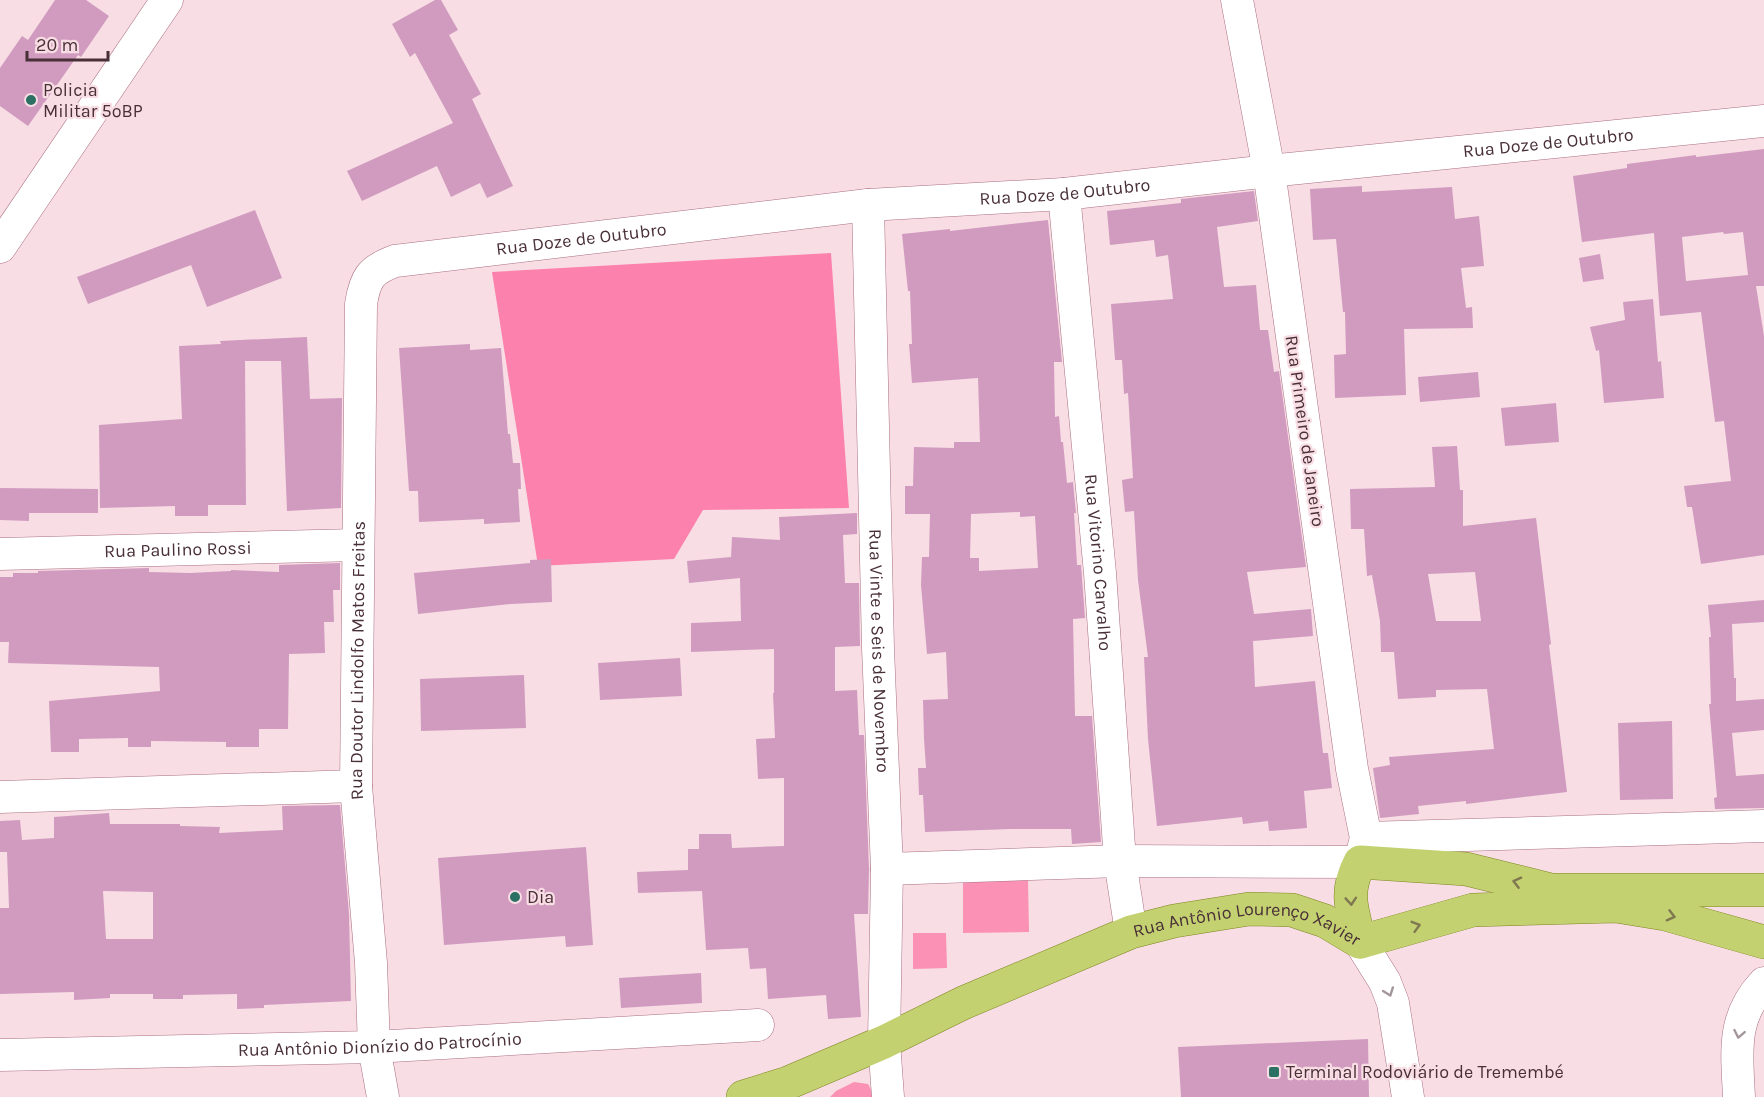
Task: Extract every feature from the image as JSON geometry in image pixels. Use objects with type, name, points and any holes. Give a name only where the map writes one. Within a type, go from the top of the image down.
[{"type":"main road","points":[[1360,942],[1349,902],[1351,885],[1363,850],[1466,869],[1551,890],[1764,890]]},
{"type":"main road","name":"Rua Antônio Lourenço Xavier","points":[[743,1097],[788,1083],[884,1042],[963,1003],[1131,932],[1174,921],[1249,909],[1292,910],[1325,921],[1360,942],[1473,909],[1616,906],[1665,914],[1764,942]]},
{"type":"street","points":[[0,247],[167,0]]},
{"type":"street","name":"Rua Primeiro de Janeiro","points":[[1237,0],[1269,171],[1363,850]]},
{"type":"street","name":"Rua Doze de Outubro","points":[[370,276],[380,266],[395,261],[868,205],[1064,194],[1764,121]]},
{"type":"street","name":"Rua Vitorino Carvalho","points":[[1064,194],[1100,573],[1120,861],[1131,932]]},
{"type":"street","name":"Rua Vinte e Seis de Novembro","points":[[868,205],[878,648],[887,869],[884,1042],[888,1097]]},
{"type":"street","name":"Rua Doutor Lindolfo Matos Freitas","points":[[370,276],[363,289],[361,304],[356,786],[371,963],[374,1047],[382,1097]]},
{"type":"street","name":"Rua Paulino Rossi","points":[[0,554],[358,545]]},
{"type":"street","points":[[0,797],[356,786]]},
{"type":"street","points":[[887,869],[1363,850],[1764,826]]},
{"type":"street","points":[[1360,942],[1385,982],[1393,1003],[1408,1097]]},
{"type":"street","points":[[1739,1097],[1737,1038],[1744,1014],[1755,992],[1764,983]]},
{"type":"street","name":"Rua Antônio Dionízio do Patrocínio","points":[[0,1055],[374,1047],[758,1025]]},
{"type":"shaded area","points":[[831,253],[849,508],[703,510],[674,559],[538,566],[492,272]]},
{"type":"shaded area","points":[[1028,880],[1029,932],[963,933],[963,881]]},
{"type":"shaded area","points":[[913,933],[946,933],[947,968],[913,969]]},
{"type":"shaded area","points":[[854,1082],[868,1084],[875,1097],[830,1097],[836,1091]]},
{"type":"building","points":[[55,0],[86,0],[109,16],[81,57],[78,55],[28,126],[0,106],[0,68],[22,36],[28,40]]},
{"type":"building","points":[[435,0],[441,0],[458,30],[449,35],[481,94],[472,99],[513,186],[487,198],[480,183],[451,197],[437,166],[362,201],[347,171],[453,123],[415,53],[410,57],[392,24]]},
{"type":"building","points":[[1764,149],[1764,286],[1756,286],[1764,336],[1764,555],[1701,564],[1692,507],[1687,507],[1684,486],[1731,481],[1724,421],[1715,422],[1701,312],[1660,316],[1654,233],[1582,242],[1573,176],[1627,168],[1627,164],[1696,155],[1696,157]],"holes":[[[1723,232],[1724,234],[1743,232],[1748,275],[1686,281],[1682,237]]]},
{"type":"building","points":[[1362,186],[1362,192],[1452,187],[1455,219],[1479,216],[1484,266],[1461,268],[1466,308],[1472,307],[1473,328],[1404,329],[1406,395],[1335,398],[1334,355],[1346,354],[1345,312],[1343,312],[1336,239],[1313,240],[1310,189]]},
{"type":"building","points":[[1254,191],[1258,221],[1217,227],[1224,287],[1256,285],[1260,330],[1268,330],[1274,372],[1279,371],[1306,567],[1247,572],[1254,614],[1311,609],[1313,636],[1253,641],[1255,687],[1315,681],[1323,753],[1328,753],[1332,788],[1304,791],[1307,828],[1269,831],[1268,821],[1243,824],[1242,817],[1157,826],[1148,739],[1144,657],[1148,657],[1138,580],[1134,511],[1125,512],[1122,480],[1133,478],[1128,393],[1124,394],[1122,360],[1115,360],[1111,304],[1173,299],[1168,255],[1156,257],[1154,240],[1110,245],[1107,211],[1181,203],[1181,199]]},
{"type":"building","points":[[255,210],[282,278],[207,307],[191,265],[88,304],[77,277]]},
{"type":"building","points":[[1048,220],[1062,362],[1054,362],[1055,417],[1059,416],[1067,483],[1073,482],[1077,565],[1081,565],[1085,618],[1073,619],[1075,716],[1092,716],[1101,842],[1072,844],[1071,829],[925,832],[923,795],[919,795],[918,768],[926,768],[923,700],[948,699],[946,652],[927,654],[921,585],[922,557],[929,557],[930,514],[905,514],[905,486],[913,486],[914,447],[954,448],[954,442],[980,442],[978,378],[912,383],[909,344],[912,344],[910,291],[908,291],[902,234],[950,229],[950,231]],"holes":[[[1020,512],[1020,517],[1035,516],[1038,568],[979,571],[979,558],[970,558],[971,514]]]},
{"type":"building","points":[[1600,254],[1604,279],[1583,282],[1579,258]]},
{"type":"building","points":[[1653,299],[1658,362],[1661,361],[1664,398],[1604,403],[1599,350],[1596,351],[1590,327],[1625,320],[1623,302]]},
{"type":"building","points":[[307,337],[310,399],[342,398],[341,508],[287,511],[281,361],[245,361],[246,505],[208,505],[208,516],[175,516],[175,506],[100,508],[99,425],[182,419],[179,346],[221,344],[220,341]]},
{"type":"building","points":[[470,344],[470,350],[501,348],[508,434],[510,434],[513,463],[520,463],[521,489],[518,489],[520,522],[484,524],[484,519],[419,522],[418,491],[409,491],[399,348]]},
{"type":"building","points":[[1478,372],[1480,397],[1420,402],[1418,377]]},
{"type":"building","points":[[1556,403],[1559,442],[1505,446],[1501,408]]},
{"type":"building","points":[[1457,446],[1460,490],[1463,490],[1463,526],[1536,518],[1567,792],[1466,804],[1466,801],[1418,806],[1419,814],[1380,818],[1373,768],[1390,765],[1389,757],[1494,749],[1487,689],[1436,690],[1436,697],[1398,699],[1394,652],[1381,652],[1380,621],[1372,575],[1367,576],[1364,529],[1351,529],[1350,489],[1435,487],[1432,447]],"holes":[[[1475,572],[1481,621],[1436,621],[1428,574]]]},
{"type":"building","points":[[0,488],[98,489],[98,513],[29,513],[29,521],[0,520]]},
{"type":"building","points":[[857,513],[857,534],[843,535],[845,583],[859,583],[860,646],[835,647],[835,691],[857,690],[859,735],[864,735],[869,869],[868,914],[854,914],[861,1017],[828,1019],[826,995],[768,999],[766,968],[750,969],[748,948],[706,950],[702,891],[638,893],[637,872],[688,870],[688,849],[699,849],[699,834],[731,834],[732,848],[784,846],[784,778],[758,779],[756,739],[775,738],[774,649],[691,652],[691,623],[741,621],[740,578],[689,583],[687,561],[731,557],[732,537],[780,540],[779,517]]},
{"type":"building","points":[[551,559],[552,602],[418,614],[414,573],[530,563],[530,560]]},
{"type":"building","points":[[340,563],[340,590],[333,590],[334,622],[324,622],[325,653],[289,654],[288,729],[259,729],[259,747],[226,747],[226,742],[151,741],[151,747],[128,747],[128,738],[79,739],[79,752],[51,752],[49,701],[160,691],[159,667],[8,663],[9,642],[0,642],[0,577],[13,577],[13,573],[149,568],[149,572],[190,573],[231,570],[279,572],[279,565]]},
{"type":"building","points":[[1764,600],[1764,622],[1732,624],[1736,701],[1764,699],[1764,730],[1732,733],[1736,776],[1764,774],[1764,808],[1715,809],[1714,798],[1717,797],[1709,704],[1711,704],[1709,637],[1711,637],[1708,605]]},
{"type":"building","points":[[680,658],[682,696],[600,700],[598,663]]},
{"type":"building","points":[[524,675],[526,728],[421,731],[420,679]]},
{"type":"building","points":[[1672,721],[1673,799],[1620,800],[1618,723]]},
{"type":"building","points":[[340,805],[349,914],[351,1001],[264,1005],[264,1008],[237,1009],[237,994],[183,995],[183,999],[153,999],[153,994],[110,994],[110,998],[74,1000],[74,992],[0,994],[0,908],[9,908],[7,852],[0,852],[0,821],[20,820],[22,840],[54,838],[54,817],[109,813],[110,824],[180,824],[180,826],[220,827],[219,833],[283,830],[282,806]],"holes":[[[103,891],[153,892],[153,939],[106,939]]]},
{"type":"building","name":"Dia","points":[[586,847],[593,945],[566,947],[565,936],[444,945],[438,858]]},
{"type":"building","points":[[701,973],[702,1003],[621,1008],[619,978]]},
{"type":"building","name":"Terminal Rodoviário de Tremembé","points":[[1368,1039],[1369,1097],[1181,1097],[1178,1047]]},
{"type":"place","name":"Policia Militar 5ºBP","points":[[31,100]]},
{"type":"place","name":"Dia","points":[[515,897]]},
{"type":"place","name":"Terminal Rodoviário de Tremembé","points":[[1274,1072]]}]
